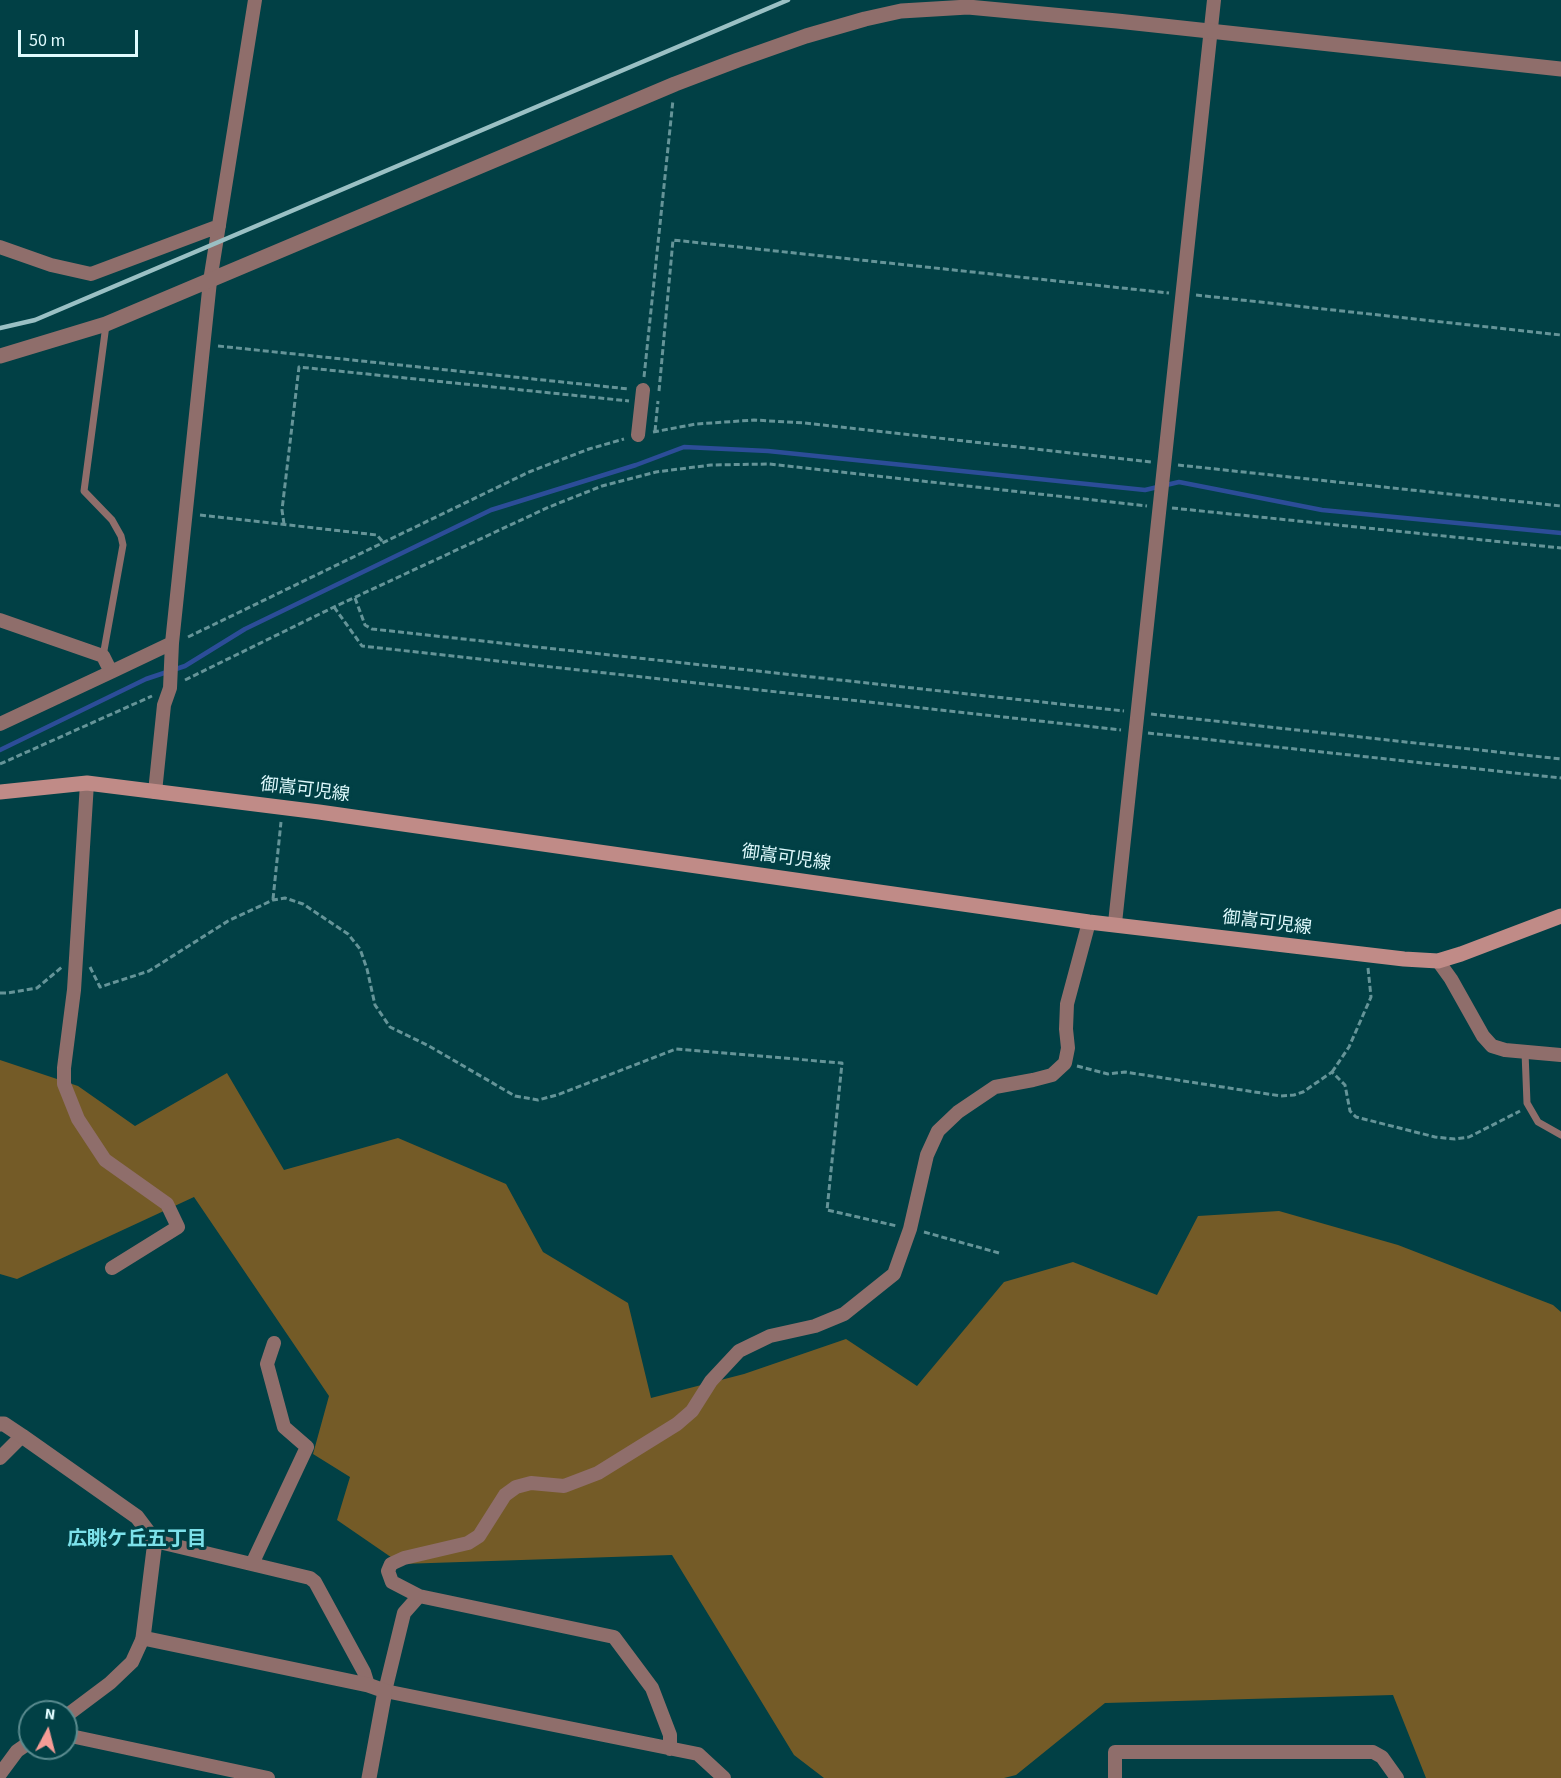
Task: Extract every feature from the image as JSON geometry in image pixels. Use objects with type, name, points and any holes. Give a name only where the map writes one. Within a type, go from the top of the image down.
[{"type":"main road","name":"御嵩可児線","points":[[0,792],[87,783],[1225,939],[1437,961],[1561,916]]},
{"type":"street","points":[[154,792],[164,705],[170,685],[172,643],[210,281],[255,0]]},
{"type":"street","points":[[1114,923],[1214,0]]},
{"type":"street","points":[[0,356],[106,324],[675,84],[806,36],[865,18],[901,11],[968,7],[1561,69]]},
{"type":"street","points":[[0,247],[51,265],[91,274],[219,226]]},
{"type":"street","points":[[638,435],[642,396]]},
{"type":"street","points":[[0,620],[103,656],[111,672]]},
{"type":"street","points":[[0,724],[172,643]]},
{"type":"street","points":[[87,783],[74,990],[64,1084],[78,1119],[105,1160],[167,1204],[178,1227],[112,1268]]},
{"type":"street","points":[[670,1749],[670,1735],[652,1688],[614,1637],[419,1596],[392,1582],[388,1571],[391,1564],[404,1558],[468,1543],[479,1536],[492,1519],[505,1495],[516,1487],[531,1483],[564,1486],[598,1473],[677,1424],[692,1411],[711,1381],[739,1351],[770,1336],[815,1326],[844,1314],[894,1274],[910,1228],[927,1155],[932,1141],[945,1122],[995,1087],[1052,1075],[1065,1063],[1068,1048],[1067,1004],[1089,921]]},
{"type":"street","points":[[1437,961],[1483,1036],[1492,1046],[1505,1050],[1561,1055]]},
{"type":"street","points":[[252,1564],[307,1447],[284,1427],[267,1364],[274,1343]]},
{"type":"street","points":[[0,1424],[4,1424],[22,1436],[137,1517],[155,1541],[310,1578],[315,1582],[364,1672],[368,1685]]},
{"type":"street","points":[[0,1458],[22,1436]]},
{"type":"street","points":[[78,1707],[111,1683],[132,1662],[143,1638],[155,1541]]},
{"type":"street","points":[[369,1778],[385,1691],[404,1613],[419,1596]]},
{"type":"street","points":[[143,1638],[368,1685],[385,1691],[698,1754],[724,1778]]},
{"type":"street","points":[[78,1738],[268,1778]]},
{"type":"street","points":[[0,1774],[18,1750]]},
{"type":"street","points":[[1115,1778],[1115,1752],[1373,1752],[1382,1757],[1397,1778]]},
{"type":"lane","points":[[103,656],[123,545],[112,520],[84,491],[106,324]]},
{"type":"lane","points":[[1525,1052],[1527,1103],[1538,1122],[1561,1135]]},
{"type":"path","points":[[642,396],[675,84]]},
{"type":"path","points":[[655,431],[673,240],[1561,335]]},
{"type":"path","points":[[204,344],[642,396]]},
{"type":"path","points":[[284,524],[282,510],[299,367],[642,396]]},
{"type":"path","points":[[172,643],[529,472],[589,448],[655,431],[696,424],[754,420],[805,423],[1561,506]]},
{"type":"path","points":[[0,764],[549,507],[602,486],[656,472],[700,466],[769,464],[1561,548]]},
{"type":"path","points":[[186,514],[377,535],[383,542]]},
{"type":"path","points":[[355,598],[365,625],[372,629],[1561,759]]},
{"type":"path","points":[[334,607],[362,646],[1561,778]]},
{"type":"path","points":[[273,900],[282,808]]},
{"type":"path","points":[[0,993],[37,988],[75,956],[88,963],[100,987],[149,971],[228,921],[273,900],[285,898],[303,904],[348,934],[360,950],[375,1005],[390,1027],[429,1046],[515,1096],[538,1100],[556,1095],[676,1049],[842,1063],[827,1210],[910,1228],[999,1253]]},
{"type":"path","points":[[1065,1063],[1108,1074],[1125,1072],[1281,1096],[1303,1092],[1330,1071],[1332,1072],[1349,1047],[1371,997],[1367,955]]},
{"type":"path","points":[[1332,1072],[1345,1085],[1350,1111],[1356,1117],[1435,1137],[1455,1139],[1469,1137],[1529,1106]]},
{"type":"shaded area","points":[[0,1060],[78,1086],[135,1126],[227,1073],[284,1170],[398,1138],[506,1184],[543,1252],[628,1303],[651,1398],[744,1374],[846,1339],[917,1386],[1004,1282],[1073,1262],[1157,1295],[1198,1216],[1279,1211],[1398,1245],[1553,1305],[1561,1312],[1561,1778],[1426,1778],[1393,1695],[1105,1703],[1016,1775],[1004,1778],[824,1778],[794,1755],[672,1555],[401,1564],[337,1520],[350,1477],[313,1454],[329,1396],[194,1197],[17,1279],[0,1274]]},
{"type":"waterway","points":[[0,750],[146,679],[185,666],[245,629],[491,510],[636,465],[684,447],[768,451],[1145,490],[1179,482],[1322,510],[1561,533]]},
{"type":"railway","points":[[0,328],[35,320],[788,0]]},
{"type":"district","name":"広眺ケ丘五丁目","points":[[137,1541]]}]
